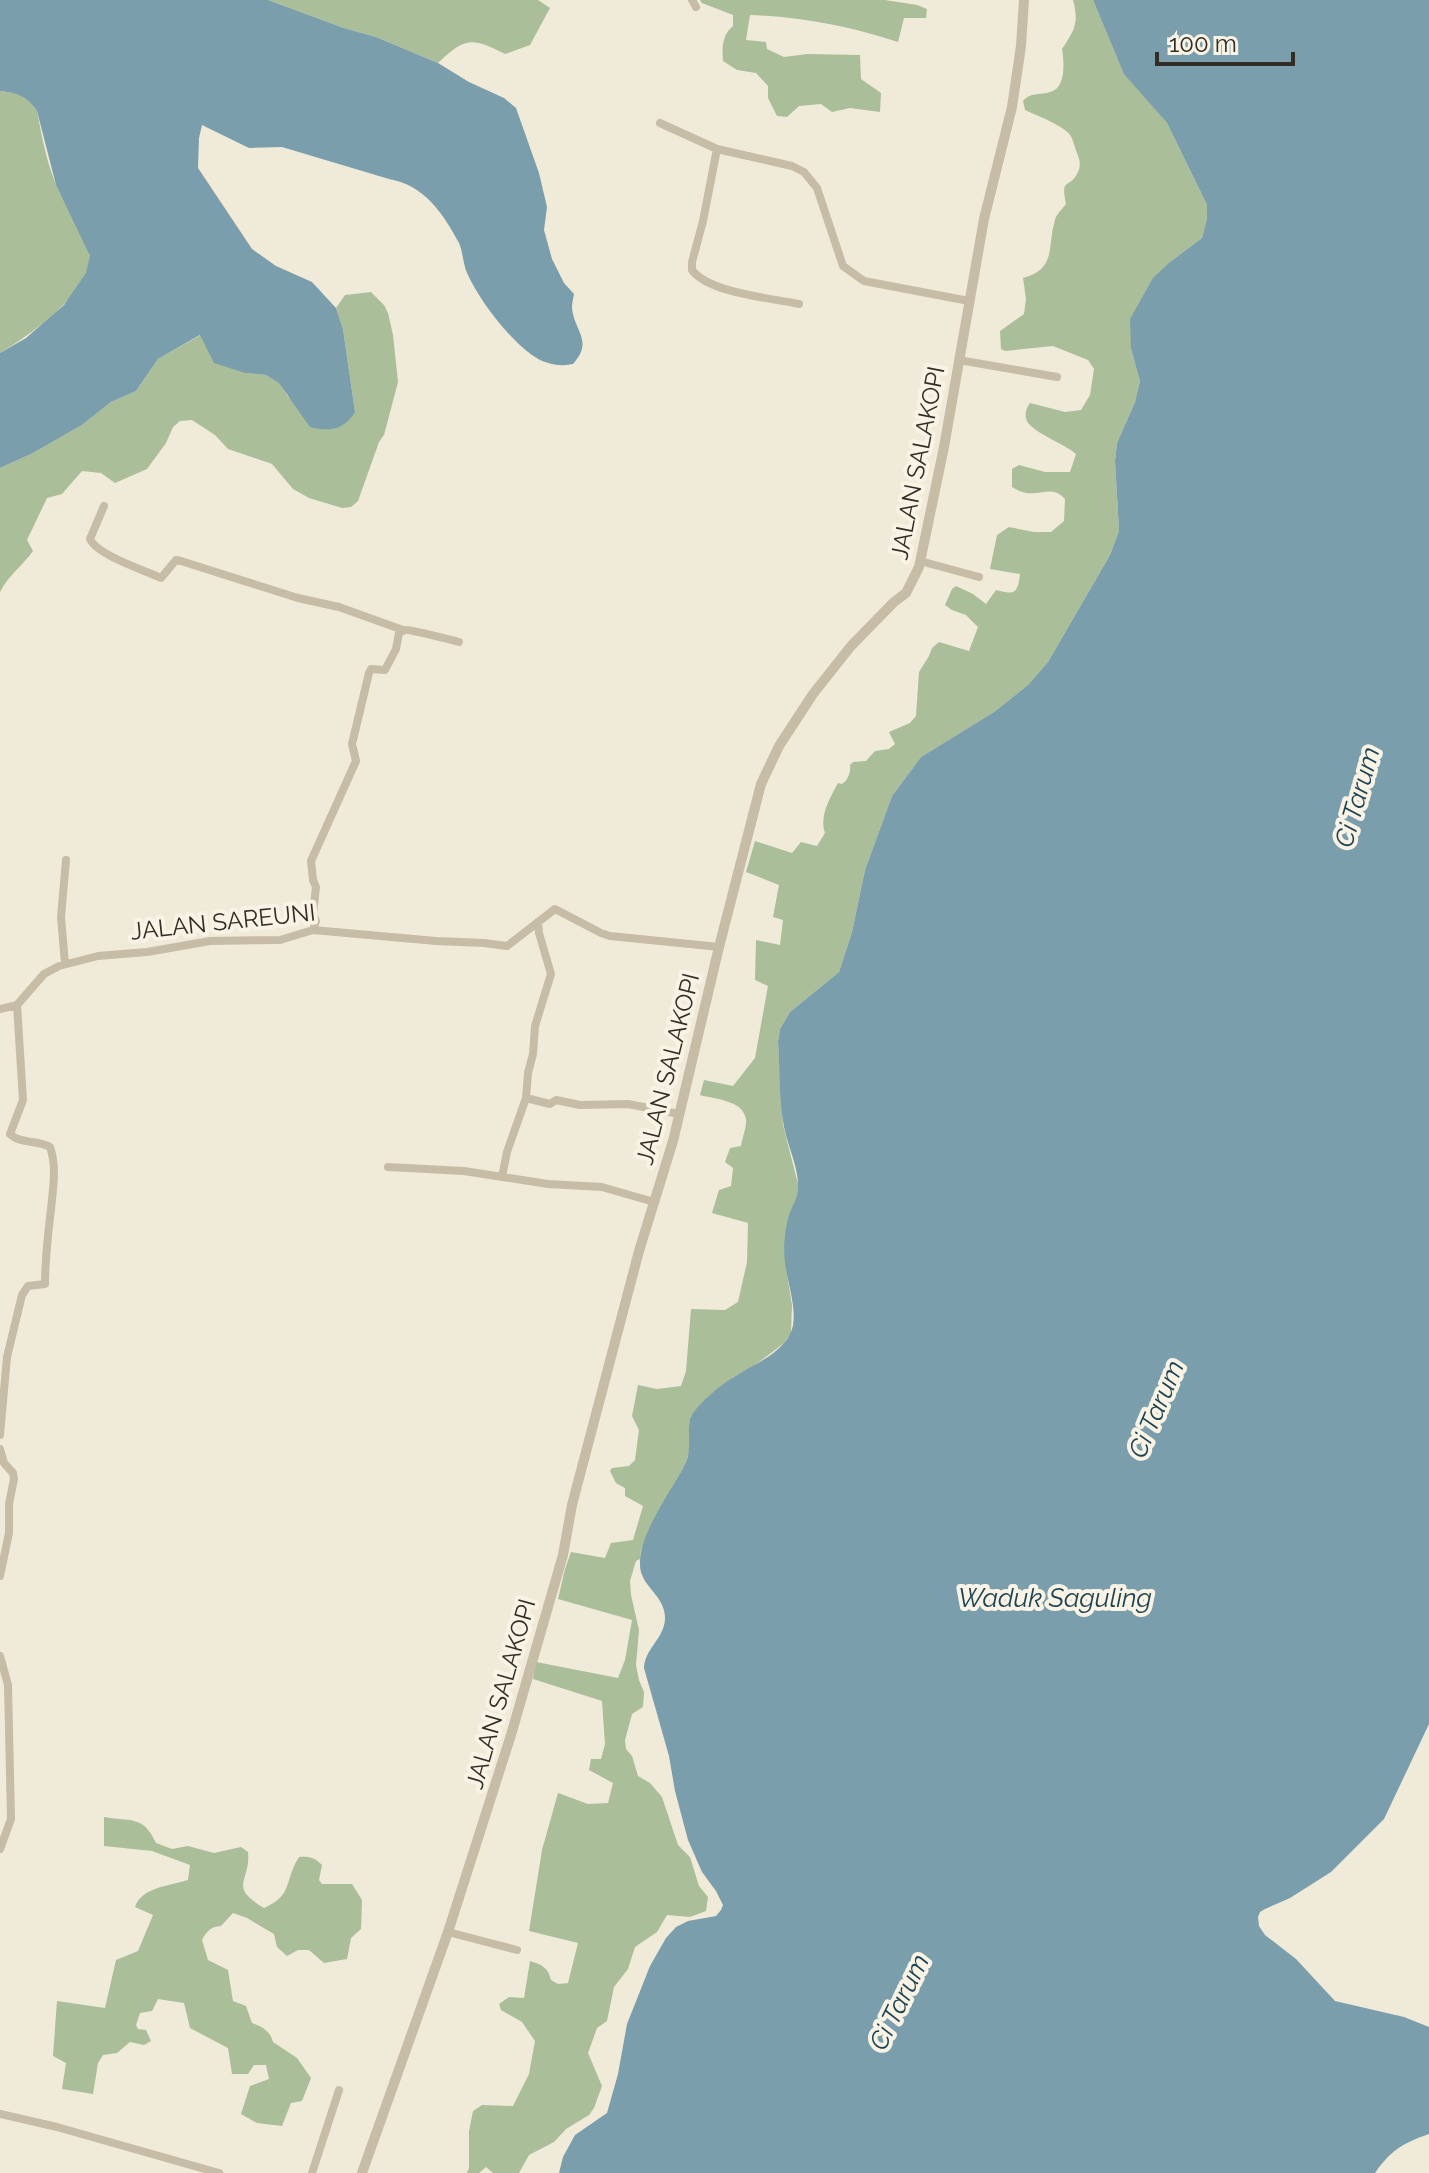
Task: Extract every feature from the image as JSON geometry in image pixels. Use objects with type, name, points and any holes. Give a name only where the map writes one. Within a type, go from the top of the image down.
[{"type":"street","name":"JALAN SALAKOPI","points":[[362,2173],[448,1932],[507,1749],[563,1555],[572,1505],[631,1279],[679,1114],[761,784],[779,746],[813,694],[851,646],[906,593],[920,561],[944,447],[984,219],[1012,107],[1024,0]]},
{"type":"street","points":[[660,123],[717,149],[792,166],[812,178],[843,266],[852,275],[864,281],[969,301]]},
{"type":"street","points":[[717,149],[692,270],[701,280],[722,288],[799,304]]},
{"type":"street","points":[[959,360],[1057,377]]},
{"type":"street","points":[[104,506],[90,539],[93,545],[161,578],[176,560],[181,561],[298,598],[339,607],[403,630],[459,642]]},
{"type":"street","points":[[920,561],[979,577]]},
{"type":"street","points":[[313,930],[316,887],[311,861],[356,761],[352,744],[369,673],[371,669],[385,670],[396,649],[399,633],[403,630]]},
{"type":"street","points":[[65,964],[61,917],[66,860]]},
{"type":"street","name":"JALAN SAREUNI","points":[[17,1005],[44,974],[65,964],[98,956],[147,952],[210,941],[280,940],[313,930],[507,946],[555,909],[610,936],[719,947]]},
{"type":"street","points":[[502,1177],[507,1152],[526,1098],[535,1026],[551,974],[538,922]]},
{"type":"street","points":[[0,1009],[17,1005],[23,1100],[10,1134],[16,1139],[50,1147],[54,1179],[45,1284],[28,1286],[22,1295],[7,1357],[0,1435]]},
{"type":"street","points":[[526,1098],[550,1104],[556,1100],[580,1105],[628,1104],[679,1114]]},
{"type":"street","points":[[388,1167],[464,1171],[548,1184],[602,1187],[654,1202]]},
{"type":"street","points":[[0,1449],[14,1479],[9,1504],[9,1533],[0,1576]]},
{"type":"street","points":[[0,1656],[8,1685],[11,1819],[0,1849]]},
{"type":"street","points":[[448,1932],[517,1950]]},
{"type":"street","points":[[312,2173],[339,2090]]},
{"type":"street","points":[[0,2114],[219,2173]]},
{"type":"green space","points":[[268,0],[538,0],[550,8],[530,45],[505,54],[469,42],[455,48],[438,63],[376,37]]},
{"type":"green space","points":[[700,0],[885,0],[927,9],[926,18],[904,18],[898,42],[825,23],[750,15],[746,40],[766,42],[767,49],[784,57],[860,55],[861,79],[881,93],[880,112],[850,108],[832,112],[821,104],[799,106],[787,117],[777,116],[768,98],[768,86],[756,73],[737,70],[723,61],[724,42],[733,26],[733,15]]},
{"type":"green space","points":[[1073,0],[1093,0],[1124,73],[1167,123],[1207,205],[1202,238],[1170,262],[1131,349],[1140,381],[1135,402],[1117,443],[1115,461],[1119,531],[1110,555],[1048,662],[1028,685],[994,712],[921,757],[892,796],[865,870],[852,932],[839,972],[790,1012],[780,1029],[778,1042],[783,1125],[799,1188],[790,1213],[785,1262],[792,1305],[791,1333],[783,1344],[719,1389],[689,1422],[690,1448],[686,1462],[655,1519],[630,1581],[639,1630],[636,1665],[644,1692],[643,1707],[632,1714],[625,1740],[626,1749],[632,1756],[638,1776],[650,1783],[662,1797],[678,1845],[690,1857],[699,1886],[708,1897],[706,1911],[690,1917],[667,1915],[657,1932],[635,1947],[628,1969],[614,1987],[607,2021],[597,2028],[588,2053],[602,2086],[589,2115],[566,2129],[554,2142],[529,2155],[519,2173],[493,2173],[486,2167],[479,2173],[467,2173],[473,2111],[482,2105],[513,2106],[529,2074],[535,2041],[522,2022],[501,2010],[499,2004],[509,1997],[524,1998],[530,1961],[544,1967],[551,1980],[558,1984],[568,1983],[578,1943],[529,1931],[542,1850],[558,1793],[588,1804],[608,1803],[613,1783],[589,1770],[591,1759],[601,1759],[605,1744],[602,1701],[533,1679],[536,1662],[618,1678],[625,1660],[632,1620],[558,1599],[565,1569],[571,1552],[605,1558],[611,1543],[633,1540],[643,1506],[625,1496],[625,1488],[616,1483],[610,1471],[629,1466],[635,1460],[639,1430],[632,1416],[638,1385],[657,1389],[681,1386],[686,1371],[691,1309],[725,1310],[738,1302],[747,1262],[748,1223],[712,1213],[719,1190],[731,1186],[733,1168],[725,1162],[730,1148],[741,1146],[746,1119],[734,1104],[700,1095],[704,1080],[733,1086],[755,1058],[768,986],[755,980],[756,940],[780,945],[783,920],[773,917],[779,885],[746,872],[755,841],[792,853],[801,842],[817,846],[825,833],[823,820],[829,801],[838,783],[842,784],[847,778],[850,765],[866,761],[875,751],[889,749],[895,744],[889,732],[910,723],[916,716],[919,672],[932,648],[939,642],[969,651],[978,627],[966,615],[945,605],[952,589],[956,586],[986,604],[996,590],[1014,591],[1020,574],[990,569],[997,535],[1009,527],[1051,532],[1064,521],[1065,499],[1053,492],[1028,493],[1012,487],[1012,469],[1019,465],[1045,472],[1070,472],[1076,454],[1031,426],[1026,412],[1030,403],[1065,412],[1081,410],[1090,395],[1094,369],[1088,360],[1053,346],[1005,351],[1001,349],[1000,331],[1024,314],[1026,299],[1023,278],[1034,274],[1046,263],[1056,218],[1066,204],[1065,186],[1080,167],[1070,135],[1056,124],[1025,110],[1023,101],[1033,95],[1053,91],[1060,84],[1062,49],[1076,20]]},
{"type":"green space","points":[[0,91],[22,96],[37,111],[54,180],[90,256],[88,270],[70,298],[41,325],[0,353]]},
{"type":"green space","points":[[371,292],[388,313],[398,382],[384,435],[358,501],[351,507],[342,508],[309,498],[293,489],[272,464],[228,449],[215,435],[192,420],[180,421],[147,469],[115,483],[101,473],[82,471],[62,494],[47,498],[27,540],[33,551],[0,592],[0,468],[33,453],[82,425],[111,402],[136,391],[158,359],[201,335],[245,373],[266,375],[280,383],[288,397],[355,412],[343,329],[336,308],[345,295]]},
{"type":"green space","points":[[104,1817],[136,1821],[146,1828],[156,1843],[172,1849],[188,1846],[214,1853],[241,1847],[248,1852],[243,1889],[264,1908],[280,1898],[299,1857],[311,1858],[322,1865],[319,1880],[322,1884],[352,1884],[362,1900],[361,1929],[351,1938],[347,1959],[324,1963],[309,1950],[298,1950],[287,1956],[277,1947],[274,1934],[233,1913],[221,1926],[209,1930],[202,1940],[208,1960],[228,1970],[233,2001],[246,2006],[252,2023],[266,2030],[273,2042],[297,2058],[311,2078],[302,2101],[291,2103],[282,2126],[257,2123],[241,2114],[250,2086],[269,2079],[266,2065],[254,2065],[248,2074],[232,2074],[228,2048],[190,2028],[184,2003],[158,1999],[152,2011],[140,2013],[136,2025],[138,2029],[146,2030],[151,2041],[144,2045],[130,2042],[117,2053],[103,2055],[98,2063],[93,2094],[62,2089],[66,2063],[53,2056],[57,2001],[105,2008],[116,1960],[138,1951],[153,1915],[135,1907],[139,1900],[157,1888],[188,1880],[190,1865],[152,1851],[104,1846]]},
{"type":"water","points":[[0,0],[268,0],[376,37],[438,63],[504,98],[516,108],[539,173],[547,207],[544,230],[552,259],[564,283],[574,294],[573,316],[582,342],[579,356],[573,364],[552,364],[537,358],[513,339],[472,284],[459,243],[446,221],[431,202],[412,187],[282,147],[249,148],[202,125],[198,168],[252,249],[276,266],[312,282],[336,308],[343,329],[355,412],[346,423],[336,428],[310,427],[279,383],[266,375],[245,373],[214,363],[200,335],[158,359],[136,391],[111,402],[82,425],[33,453],[0,468],[0,353],[26,338],[64,305],[86,273],[90,256],[56,185],[37,111],[21,96],[0,91]]},
{"type":"water","name":"Waduk Saguling","points":[[1093,0],[1429,0],[1429,1724],[1384,1819],[1331,1872],[1290,1898],[1260,1912],[1258,1917],[1265,1935],[1296,1959],[1335,2001],[1404,2017],[1429,2027],[1429,2134],[1398,2148],[1375,2173],[559,2173],[563,2157],[575,2135],[607,2113],[627,2024],[650,1966],[666,1938],[676,1927],[688,1921],[716,1916],[723,1905],[702,1872],[688,1840],[669,1756],[644,1668],[665,1619],[662,1604],[644,1580],[640,1566],[644,1540],[686,1462],[692,1415],[722,1385],[779,1348],[793,1327],[784,1245],[798,1186],[782,1117],[780,1029],[790,1012],[839,972],[852,932],[865,870],[892,796],[921,757],[994,712],[1028,685],[1048,662],[1110,555],[1119,531],[1115,461],[1117,443],[1135,402],[1140,381],[1131,349],[1130,319],[1153,278],[1202,238],[1207,218],[1207,205],[1167,123],[1124,74]]},
{"type":"water label","name":"Ci Tarum","points":[[1357,797]]},
{"type":"water label","name":"Ci Tarum","points":[[1156,1409]]},
{"type":"water label","name":"Ci Tarum","points":[[899,2002]]}]
